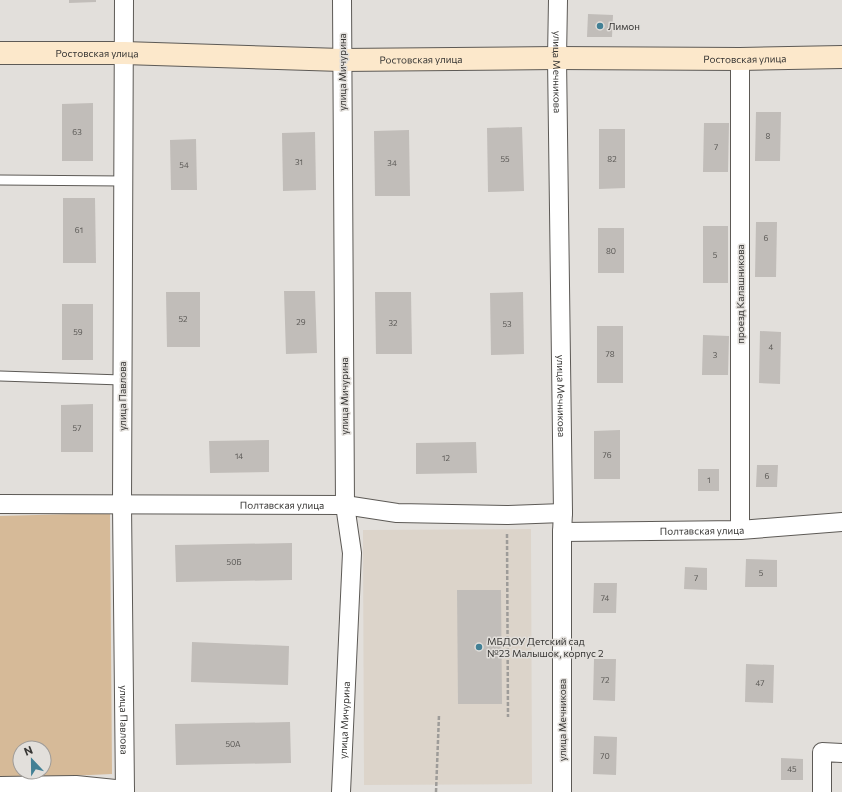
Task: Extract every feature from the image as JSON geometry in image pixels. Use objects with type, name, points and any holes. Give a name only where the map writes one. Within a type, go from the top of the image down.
[{"type":"street","name":"улица Павлова","points":[[124,0],[122,505],[125,791]]},
{"type":"street","name":"улица Мичурина","points":[[341,792],[352,554],[345,505],[341,60],[342,0]]},
{"type":"street","name":"улица Мечникова","points":[[558,0],[557,58],[563,514],[562,792]]},
{"type":"street","name":"Ростовская улица","points":[[0,53],[124,53],[341,60],[557,58],[740,59],[842,56]]},
{"type":"street","name":"проезд Калашникова","points":[[740,59],[740,530]]},
{"type":"street","name":"Полтавская улица","points":[[0,504],[345,505],[397,513],[507,515],[563,514]]},
{"type":"street","name":"Полтавская улица","points":[[562,532],[740,530],[842,522]]},
{"type":"street","points":[[822,792],[822,752],[842,752]]},
{"type":"street","points":[[0,786],[76,785],[125,791]]},
{"type":"lane","points":[[0,180],[123,181]]},
{"type":"lane","points":[[0,376],[122,380]]},
{"type":"path","points":[[507,515],[508,717]]},
{"type":"path","points":[[436,792],[439,715]]},
{"type":"shaded area","points":[[110,513],[112,774],[52,777],[52,740],[12,740],[12,778],[0,779],[0,516]]},
{"type":"shaded area","points":[[531,529],[532,784],[364,785],[363,530]]},
{"type":"building","points":[[69,0],[96,0],[96,2],[69,3]]},
{"type":"building","name":"Лимон","points":[[588,14],[613,15],[612,37],[587,37]]},
{"type":"building","points":[[93,103],[93,161],[62,161],[62,104]]},
{"type":"building","points":[[756,112],[781,112],[780,161],[755,161]]},
{"type":"building","points":[[704,123],[729,123],[728,172],[703,172]]},
{"type":"building","points":[[522,127],[524,191],[488,192],[487,128]]},
{"type":"building","points":[[599,129],[625,129],[625,188],[599,189]]},
{"type":"building","points":[[409,130],[410,196],[375,196],[374,131]]},
{"type":"building","points":[[315,132],[316,190],[283,191],[282,133]]},
{"type":"building","points":[[196,139],[197,190],[171,190],[170,140]]},
{"type":"building","points":[[63,198],[95,198],[96,263],[63,263]]},
{"type":"building","points":[[756,222],[777,222],[776,277],[755,277]]},
{"type":"building","points":[[703,226],[728,226],[728,283],[703,283]]},
{"type":"building","points":[[598,228],[624,228],[624,273],[598,273]]},
{"type":"building","points":[[284,291],[315,291],[317,353],[286,354]]},
{"type":"building","points":[[166,292],[200,292],[200,347],[167,347]]},
{"type":"building","points":[[375,292],[411,292],[412,354],[376,354]]},
{"type":"building","points":[[523,292],[524,354],[491,355],[490,293]]},
{"type":"building","points":[[62,304],[93,304],[93,360],[62,360]]},
{"type":"building","points":[[597,326],[623,326],[623,383],[597,383]]},
{"type":"building","points":[[760,331],[781,332],[780,384],[759,383]]},
{"type":"building","points":[[703,335],[729,336],[728,375],[702,375]]},
{"type":"building","points":[[93,404],[93,452],[61,452],[61,405]]},
{"type":"building","points":[[620,430],[620,479],[594,479],[594,431]]},
{"type":"building","points":[[269,440],[269,472],[210,473],[209,441]]},
{"type":"building","points":[[476,442],[477,473],[416,474],[416,443]]},
{"type":"building","points":[[757,465],[778,465],[777,487],[756,487]]},
{"type":"building","points":[[698,469],[719,469],[719,491],[698,491]]},
{"type":"building","points":[[292,543],[292,580],[176,582],[175,545]]},
{"type":"building","points":[[746,559],[777,560],[777,587],[745,587]]},
{"type":"building","points":[[685,567],[707,568],[707,590],[684,589]]},
{"type":"building","points":[[594,583],[617,583],[616,613],[593,613]]},
{"type":"building","name":"МБДОУ Детский сад №23 Малышок, корпус 2","points":[[457,590],[501,590],[502,704],[458,704]]},
{"type":"building","points":[[192,642],[289,646],[288,685],[191,682]]},
{"type":"building","points":[[594,659],[616,659],[615,701],[593,700]]},
{"type":"building","points":[[746,664],[774,665],[773,703],[745,702]]},
{"type":"building","points":[[290,722],[291,763],[176,765],[175,724]]},
{"type":"building","points":[[594,736],[617,737],[616,775],[593,774]]},
{"type":"building","points":[[781,758],[803,759],[803,780],[781,780]]},
{"type":"place","name":"Лимон","points":[[600,26]]},
{"type":"place","name":"МБДОУ Детский сад №23 Малышок, корпус 2","points":[[479,647]]}]
